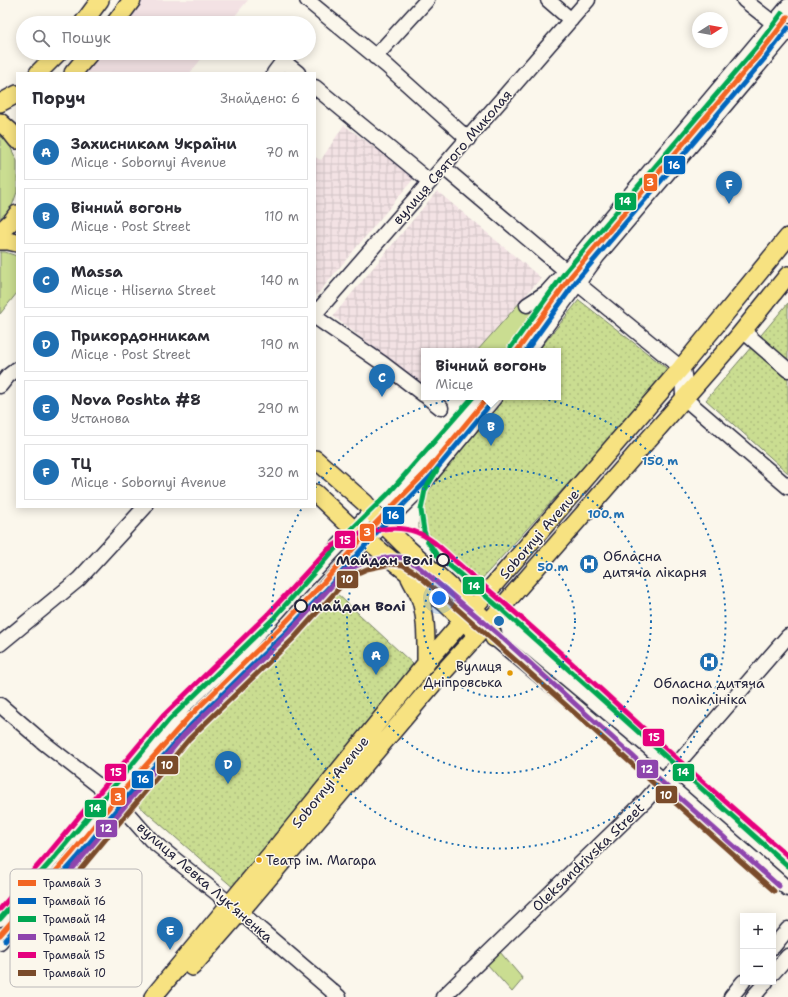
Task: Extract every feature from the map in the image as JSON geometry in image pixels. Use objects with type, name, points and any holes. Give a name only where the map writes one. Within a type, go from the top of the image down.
[{"type":"main road","points":[[88,16],[100,0]]},
{"type":"main road","points":[[120,16],[129,3]]},
{"type":"main road","points":[[39,72],[51,60]]},
{"type":"main road","points":[[74,72],[84,60]]},
{"type":"main road","points":[[0,103],[16,95]]},
{"type":"main road","points":[[0,122],[10,130],[16,139]]},
{"type":"main road","points":[[0,232],[16,215]]},
{"type":"main road","name":"Sobornyi Avenue","points":[[165,997],[235,908],[276,848],[426,664],[681,368],[788,237]]},
{"type":"main road","points":[[0,241],[16,243]]},
{"type":"main road","name":"Sobornyi Avenue","points":[[153,997],[235,908],[433,684],[487,632],[684,398],[743,331],[788,275]]},
{"type":"main road","points":[[316,460],[365,503],[469,615],[487,632]]},
{"type":"main road","points":[[316,494],[355,529],[446,604],[469,615]]},
{"type":"main road","points":[[407,573],[419,596],[425,633],[426,664]]},
{"type":"street","points":[[375,57],[427,0]]},
{"type":"street","points":[[548,0],[571,20]]},
{"type":"street","name":"вулиця Святого Миколая","points":[[316,315],[588,0]]},
{"type":"street","points":[[530,348],[596,257],[787,34],[744,0]]},
{"type":"street","points":[[313,2],[468,139]]},
{"type":"street","points":[[527,305],[547,292],[566,271],[788,6]]},
{"type":"street","points":[[275,72],[283,61],[297,72]]},
{"type":"street","points":[[316,88],[430,182]]},
{"type":"street","points":[[443,167],[577,282],[681,368],[685,376],[682,391],[684,398],[788,487]]},
{"type":"street","points":[[316,317],[421,393]]},
{"type":"street","points":[[743,331],[788,370]]},
{"type":"street","points":[[0,386],[8,376],[16,370]]},
{"type":"street","points":[[431,400],[442,408]]},
{"type":"street","points":[[63,869],[149,765],[189,722],[247,670],[369,540],[427,481],[493,400]]},
{"type":"street","points":[[0,644],[79,579],[144,508]]},
{"type":"street","points":[[43,869],[79,828],[107,792],[184,706],[245,648],[371,511]]},
{"type":"street","points":[[487,632],[788,889]]},
{"type":"street","name":"Oleksandrivska Street","points":[[443,997],[646,800],[788,636]]},
{"type":"street","name":"вулиця Левка Лукʼяненка","points":[[0,705],[44,743],[107,792],[151,840],[235,908],[339,997]]},
{"type":"street","points":[[0,919],[10,907]]},
{"type":"street","points":[[776,943],[788,929]]},
{"type":"street","points":[[0,942],[10,930]]},
{"type":"street","points":[[776,970],[788,956]]},
{"type":"street","points":[[731,997],[741,985]]},
{"type":"street","points":[[753,997],[763,985]]},
{"type":"shaded area","points":[[141,0],[248,0],[235,16],[128,16]]},
{"type":"shaded area","points":[[92,60],[200,60],[191,72],[82,72]]},
{"type":"shaded area","points":[[344,125],[415,177],[316,296],[316,158],[321,160]]},
{"type":"shaded area","points":[[437,191],[541,278],[480,348],[421,348],[421,384],[333,316]]},
{"type":"green space","points":[[0,131],[9,144],[16,159],[16,195],[11,209],[0,218]]},
{"type":"green space","points":[[0,252],[5,252],[16,256],[16,294],[0,314]]},
{"type":"green space","points":[[522,300],[540,316],[515,348],[480,348]]},
{"type":"green space","points":[[579,300],[670,371],[479,582],[419,531],[419,504],[444,468],[499,400],[561,400],[561,348],[540,348]]},
{"type":"green space","points":[[788,303],[788,369],[756,341]]},
{"type":"green space","points":[[752,346],[788,378],[788,473],[706,400]]},
{"type":"green space","points":[[333,590],[414,665],[235,889],[130,798]]},
{"type":"green space","points":[[500,952],[523,979],[512,992],[487,964]]},
{"type":"tram line","name":"14","points":[[511,347],[566,271],[756,48],[782,13]]},
{"type":"tram line","name":"3","points":[[519,348],[571,276],[761,52],[788,17]]},
{"type":"tram line","name":"16","points":[[528,348],[577,280],[766,57],[788,28]]},
{"type":"tram line","name":"14","points":[[44,869],[169,720],[274,618],[354,527],[389,493],[470,400]]},
{"type":"tram line","name":"3","points":[[58,869],[115,800],[187,719],[282,626],[324,582],[371,528],[426,472],[486,400]]},
{"type":"tram line","name":"16","points":[[67,869],[120,805],[192,724],[287,631],[329,587],[376,533],[431,476],[493,401]]},
{"type":"tram line","name":"14","points":[[437,470],[425,490],[421,510],[424,531],[428,542],[436,554],[501,609],[788,866]]},
{"type":"tram line","name":"15","points":[[35,869],[163,716],[269,613],[327,550],[346,539],[370,531],[394,528],[416,532],[436,544],[788,856]]},
{"type":"tram line","name":"12","points":[[72,869],[184,735],[289,633],[345,571],[365,562],[391,557],[406,558],[420,568],[499,635],[779,886]]},
{"type":"tram line","name":"10","points":[[81,869],[189,739],[294,638],[349,577],[367,569],[391,564],[403,565],[416,573],[774,891]]},
{"type":"tram line","name":"15","points":[[0,909],[10,898]]},
{"type":"tram line","name":"14","points":[[0,919],[10,908]]},
{"type":"tram line","name":"3","points":[[0,935],[10,924]]},
{"type":"tram line","name":"16","points":[[5,940],[10,934]]},
{"type":"place","name":"ТЦ","points":[[729,204]]},
{"type":"place","name":"Massa","points":[[382,397]]},
{"type":"place","name":"Вічний вогонь","points":[[491,446]]},
{"type":"place","name":"Майдан Волі","points":[[443,560]]},
{"type":"place","name":"Обласна дитяча лікарня","points":[[589,564]]},
{"type":"place","name":"майдан Волі","points":[[301,606]]},
{"type":"place","name":"Обласна дитяча поліклініка","points":[[709,662]]},
{"type":"place","name":"Вулиця Дніпровська","points":[[510,673]]},
{"type":"place","name":"Захисникам України","points":[[376,675]]},
{"type":"place","name":"Прикордонникам","points":[[228,784]]},
{"type":"place","name":"Театр ім. Магара","points":[[259,860]]},
{"type":"place","name":"Nova Poshta #8","points":[[170,950]]}]
